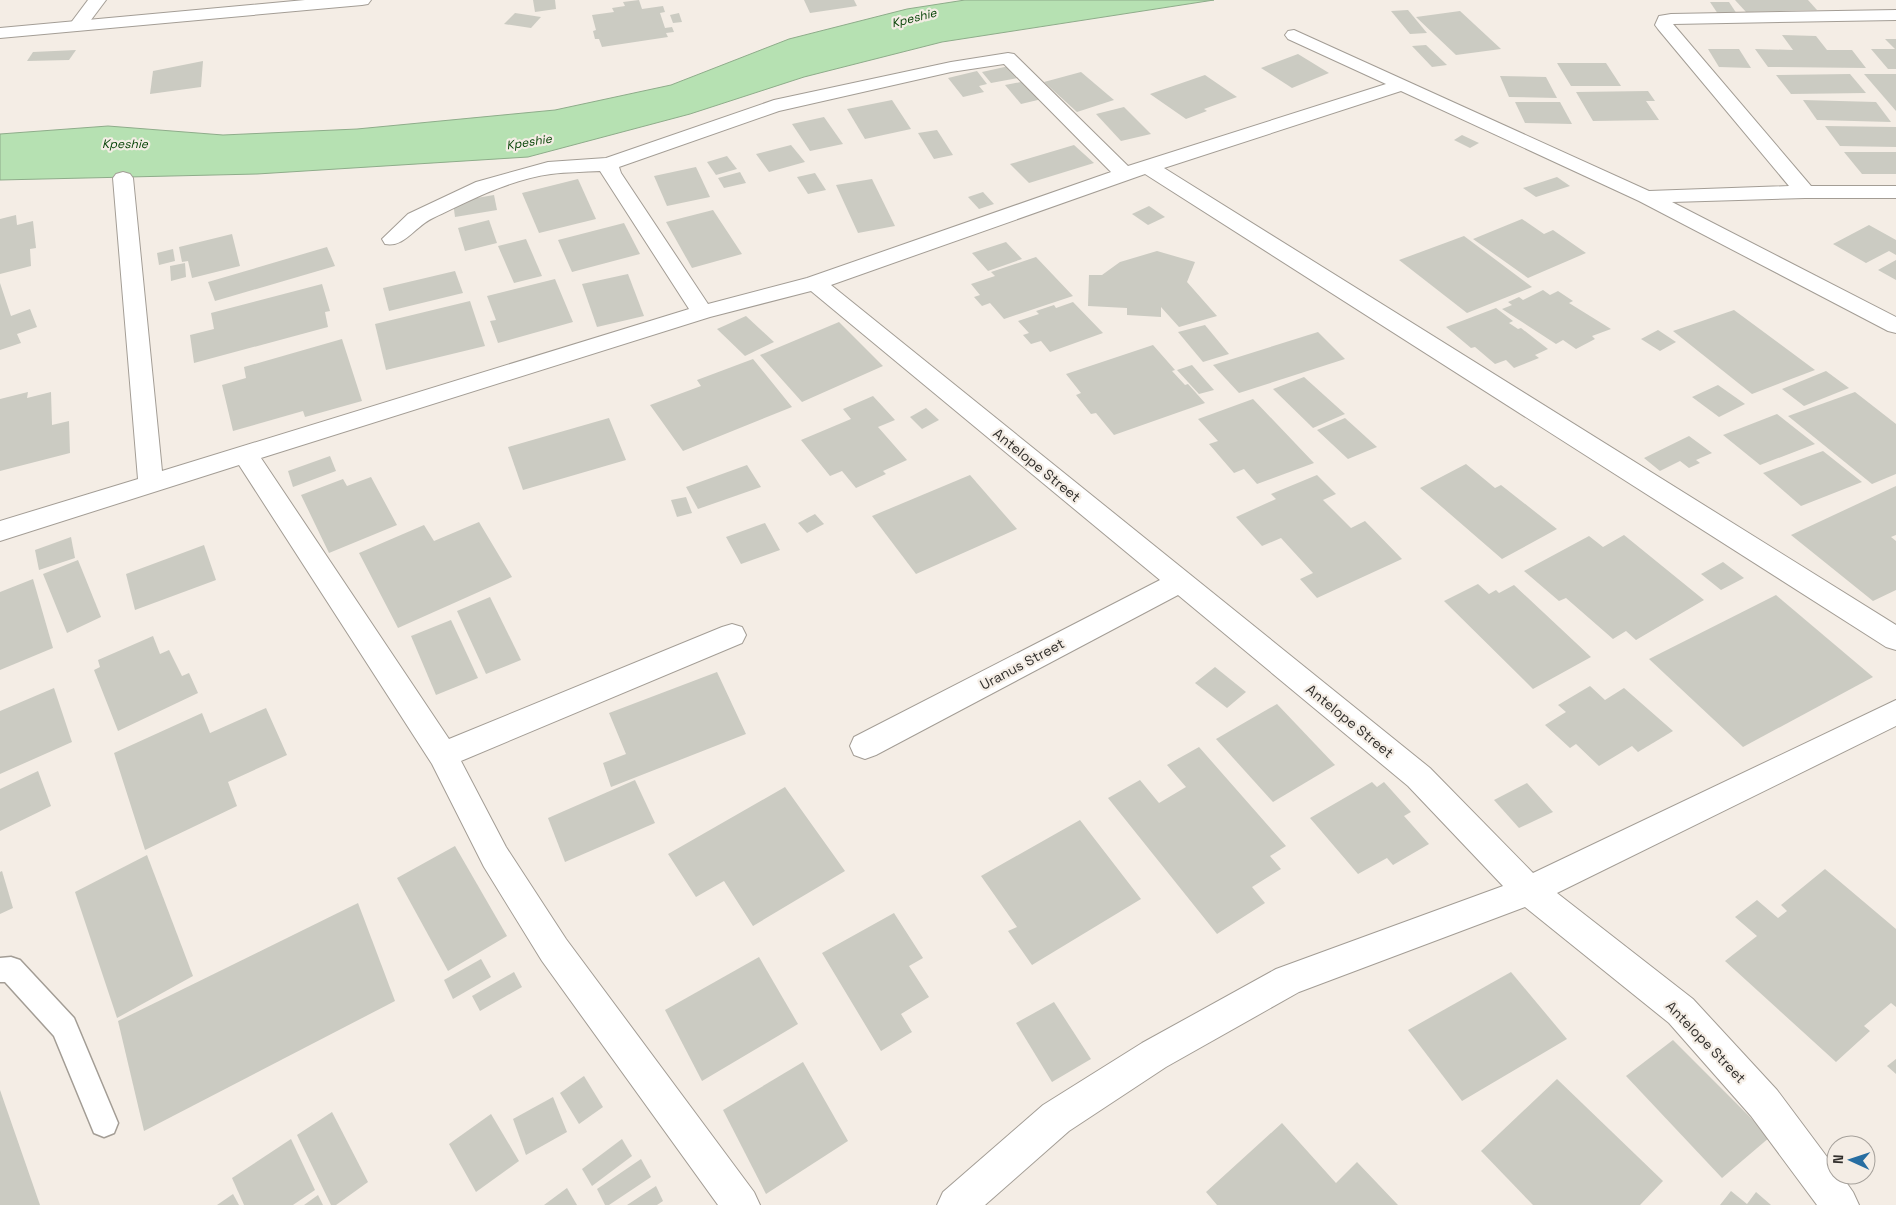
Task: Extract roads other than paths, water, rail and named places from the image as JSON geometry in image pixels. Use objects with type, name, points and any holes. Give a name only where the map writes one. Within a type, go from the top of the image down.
[{"type":"street","points":[[79,24],[97,0]]},
{"type":"street","points":[[0,33],[294,4],[362,0]]},
{"type":"street","points":[[1805,192],[1664,25],[1665,20],[1896,15]]},
{"type":"street","points":[[1294,35],[1646,197],[1896,326]]},
{"type":"street","points":[[393,239],[415,218],[483,186],[548,168],[608,164],[774,106],[951,67],[1008,58],[1124,174]]},
{"type":"street","points":[[0,531],[702,312],[815,283],[1124,174],[1402,85]]},
{"type":"street","points":[[608,164],[611,173],[702,312]]},
{"type":"street","points":[[1148,166],[1896,640]]},
{"type":"street","points":[[123,178],[150,484]]},
{"type":"street","points":[[1646,197],[1805,192],[1896,192]]},
{"type":"street","name":"Antelope Street","points":[[815,283],[1419,777],[1529,891],[1681,1011],[1764,1103],[1840,1205]]},
{"type":"street","points":[[245,454],[443,755],[495,857],[554,950],[740,1205]]},
{"type":"street","name":"Uranus Street","points":[[865,746],[1180,582]]},
{"type":"street","points":[[443,755],[732,635]]},
{"type":"street","points":[[956,1205],[1056,1118],[1154,1055],[1288,980],[1529,891],[1896,712]]},
{"type":"lane","points":[[0,970],[11,969],[64,1026],[104,1123]]},
{"type":"water","name":"Kpeshie","points":[[965,0],[1214,0],[942,42],[804,77],[690,114],[528,157],[257,174],[0,180],[0,134],[108,126],[223,135],[357,129],[555,110],[671,85],[789,39],[907,9]]}]
